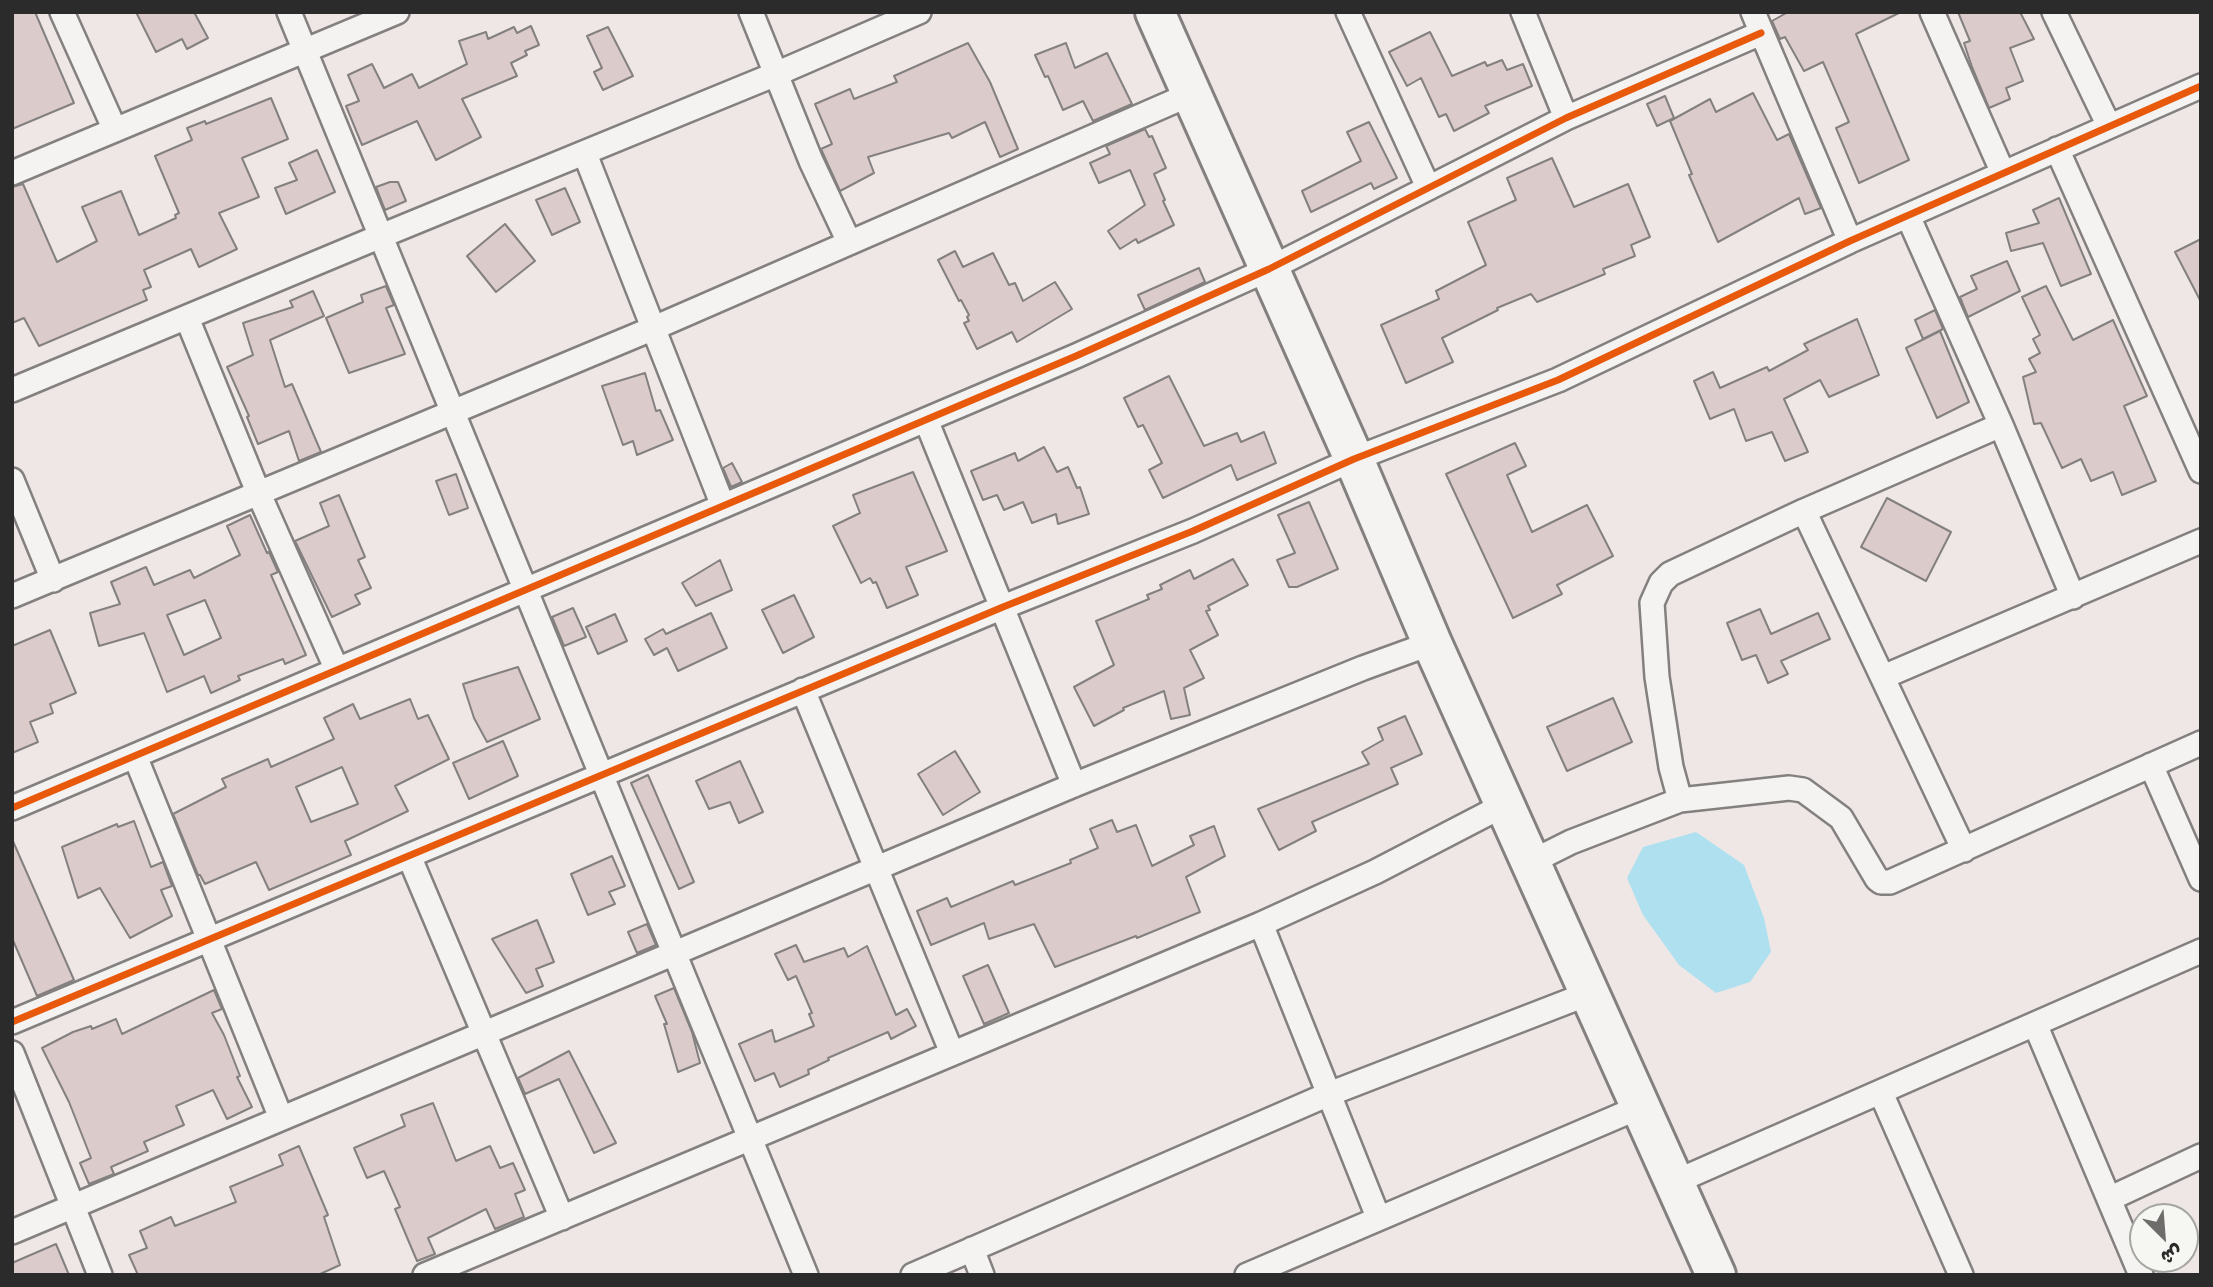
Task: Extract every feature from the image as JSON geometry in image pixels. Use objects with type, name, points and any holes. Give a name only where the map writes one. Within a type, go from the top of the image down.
[{"type":"highway","points":[[1155,12],[1354,459],[1432,643],[1716,1275]]},
{"type":"street","points":[[62,12],[115,131]]},
{"type":"street","points":[[289,12],[806,1275]]},
{"type":"street","points":[[12,173],[397,12]]},
{"type":"street","points":[[751,12],[811,161],[849,242]]},
{"type":"street","points":[[12,390],[380,236],[585,154],[919,12]]},
{"type":"street","points":[[1348,12],[1428,187]]},
{"type":"street","points":[[1522,12],[1566,118]]},
{"type":"street","points":[[1932,12],[2003,173]]},
{"type":"street","points":[[2054,12],[2109,126]]},
{"type":"street","points":[[12,808],[1076,356],[1269,269],[1757,23],[1850,241]]},
{"type":"street","points":[[12,1022],[803,690],[1193,531],[1354,459],[1559,380],[1850,241],[2201,86]]},
{"type":"street","points":[[12,596],[654,328],[1191,94]]},
{"type":"street","points":[[2057,149],[2201,471]]},
{"type":"street","points":[[585,154],[723,506]]},
{"type":"street","points":[[1908,216],[2001,425],[2073,597]]},
{"type":"street","points":[[187,318],[258,492],[337,670]]},
{"type":"street","points":[[926,420],[1074,785]]},
{"type":"street","points":[[1680,800],[1671,767],[1660,701],[1653,603],[1655,593],[1670,574],[1804,511],[2001,425]]},
{"type":"street","points":[[12,480],[52,580]]},
{"type":"street","points":[[1804,511],[1964,850]]},
{"type":"street","points":[[1883,677],[2201,541]]},
{"type":"street","points":[[12,1232],[1074,785],[1363,668],[1432,643]]},
{"type":"street","points":[[803,690],[952,1053]]},
{"type":"street","points":[[1531,862],[1571,842],[1680,800],[1789,788],[1803,790],[1842,818],[1873,873],[1881,882],[1890,882],[2201,743]]},
{"type":"street","points":[[135,756],[281,1118]]},
{"type":"street","points":[[2151,765],[2201,879]]},
{"type":"street","points":[[425,1275],[1261,924],[1375,872],[1506,804]]},
{"type":"street","points":[[409,856],[562,1218]]},
{"type":"street","points":[[1261,924],[1378,1217]]},
{"type":"street","points":[[1675,1182],[2201,951]]},
{"type":"street","points":[[913,1275],[1329,1094],[1590,993]]},
{"type":"street","points":[[2035,1024],[2141,1275]]},
{"type":"street","points":[[12,1053],[100,1275]]},
{"type":"street","points":[[1881,1093],[1961,1275]]},
{"type":"street","points":[[1247,1275],[1640,1107]]},
{"type":"street","points":[[2109,1199],[2201,1156]]},
{"type":"street","points":[[972,1249],[982,1275]]},
{"type":"water","points":[[1696,832],[1744,865],[1764,918],[1771,952],[1750,982],[1716,993],[1679,965],[1643,915],[1627,878],[1643,847]]},
{"type":"building","points":[[12,12],[35,12],[74,103],[12,129]]},
{"type":"building","points":[[136,12],[194,12],[208,38],[187,49],[182,39],[156,52]]},
{"type":"building","points":[[1788,12],[1901,12],[1856,34],[1909,160],[1859,183],[1836,128],[1849,122],[1823,62],[1804,71],[1785,37],[1780,39],[1772,21]]},
{"type":"building","points":[[1958,12],[2020,12],[2034,39],[2010,48],[2023,81],[2006,88],[2010,99],[1989,108],[1964,43],[1970,41]]},
{"type":"building","points":[[531,26],[539,45],[525,51],[527,55],[511,63],[517,76],[462,99],[481,137],[436,160],[417,121],[362,145],[346,106],[359,101],[348,75],[372,64],[384,88],[412,74],[419,88],[467,64],[459,41],[486,32],[488,39],[514,27],[517,33]]},
{"type":"building","points":[[608,27],[633,76],[603,90],[594,72],[602,68],[587,36]]},
{"type":"building","points":[[1430,32],[1452,76],[1485,62],[1487,66],[1502,60],[1507,70],[1523,64],[1532,86],[1485,106],[1489,113],[1454,131],[1446,114],[1439,117],[1421,78],[1407,86],[1389,52]]},
{"type":"building","points":[[968,43],[990,82],[1018,149],[1000,157],[985,122],[952,138],[949,133],[868,157],[874,173],[840,191],[821,149],[832,144],[815,104],[850,89],[854,99],[897,82],[894,76]]},
{"type":"building","points":[[1066,43],[1075,68],[1107,53],[1132,104],[1093,121],[1083,101],[1063,110],[1035,55]]},
{"type":"building","points":[[1753,93],[1777,140],[1789,134],[1821,208],[1805,214],[1799,198],[1718,242],[1689,175],[1692,174],[1670,121],[1710,99],[1716,112]]},
{"type":"building","points":[[1665,96],[1674,118],[1657,126],[1647,104]]},
{"type":"building","points":[[271,98],[288,139],[242,158],[259,197],[219,213],[237,249],[199,267],[191,249],[144,270],[151,287],[143,290],[147,300],[39,346],[24,318],[12,323],[12,187],[23,184],[57,262],[97,241],[82,207],[121,191],[139,235],[176,218],[175,215],[179,213],[155,156],[192,140],[187,128],[205,121],[206,124]]},
{"type":"building","points":[[1369,122],[1397,178],[1374,189],[1371,183],[1311,212],[1302,191],[1361,161],[1347,132]]},
{"type":"building","points":[[1145,129],[1149,137],[1152,136],[1166,168],[1154,174],[1174,225],[1138,243],[1136,239],[1120,249],[1108,231],[1145,205],[1130,170],[1099,183],[1090,163],[1110,154],[1106,146]]},
{"type":"building","points":[[317,150],[335,192],[286,214],[275,188],[297,180],[289,163]]},
{"type":"building","points":[[1552,158],[1574,207],[1628,184],[1650,237],[1631,245],[1635,256],[1603,269],[1605,274],[1537,302],[1531,294],[1497,308],[1498,310],[1442,338],[1453,362],[1406,383],[1381,325],[1439,299],[1436,291],[1486,265],[1468,222],[1516,200],[1507,178]]},
{"type":"building","points":[[398,182],[406,201],[385,210],[376,187]]},
{"type":"building","points":[[565,188],[580,222],[552,235],[536,200]]},
{"type":"building","points":[[2059,198],[2091,274],[2061,286],[2043,243],[2011,251],[2006,233],[2039,223],[2033,210]]},
{"type":"building","points":[[505,224],[535,261],[496,292],[467,256]]},
{"type":"building","points":[[2201,239],[2201,302],[2175,252]]},
{"type":"building","points":[[955,251],[963,267],[993,253],[1009,285],[1015,283],[1023,301],[1055,282],[1072,309],[1017,342],[1012,332],[977,349],[964,323],[969,321],[969,315],[938,260]]},
{"type":"building","points":[[2007,261],[2020,291],[1968,317],[1960,297],[1977,289],[1971,276]]},
{"type":"building","points":[[1199,268],[1205,282],[1145,310],[1138,295]]},
{"type":"building","points":[[386,286],[394,305],[386,308],[405,354],[349,373],[326,318],[363,302],[361,295]]},
{"type":"building","points":[[2046,286],[2073,340],[2113,320],[2147,396],[2124,406],[2156,481],[2122,495],[2113,472],[2091,481],[2081,459],[2062,468],[2041,423],[2034,424],[2023,377],[2036,372],[2029,359],[2040,353],[2033,339],[2040,335],[2022,297]]},
{"type":"building","points":[[313,291],[324,316],[270,340],[285,387],[292,384],[321,452],[299,461],[289,431],[258,444],[247,417],[249,416],[227,367],[253,355],[243,323],[293,307],[290,301]]},
{"type":"building","points":[[1935,310],[1943,329],[1923,339],[1915,320]]},
{"type":"building","points":[[1857,319],[1879,375],[1829,397],[1820,380],[1784,399],[1808,452],[1785,461],[1772,432],[1746,441],[1734,409],[1710,419],[1694,381],[1713,372],[1720,388],[1767,367],[1769,371],[1808,350],[1804,344]]},
{"type":"building","points":[[1940,331],[1969,402],[1937,418],[1906,348]]},
{"type":"building","points":[[645,373],[656,411],[660,410],[673,440],[637,455],[633,441],[623,445],[602,386]]},
{"type":"building","points":[[1169,376],[1204,446],[1237,433],[1241,442],[1264,432],[1276,463],[1237,480],[1231,465],[1163,498],[1149,470],[1162,463],[1143,425],[1138,427],[1124,398]]},
{"type":"building","points":[[1515,443],[1526,466],[1507,475],[1532,532],[1587,505],[1613,556],[1557,585],[1562,594],[1513,618],[1446,474]]},
{"type":"building","points":[[1044,447],[1057,472],[1068,467],[1077,488],[1080,487],[1089,514],[1058,524],[1056,514],[1032,523],[1023,502],[1004,510],[997,495],[983,500],[971,471],[1015,453],[1018,461]]},
{"type":"building","points":[[732,463],[742,482],[731,487],[723,468]]},
{"type":"building","points":[[913,472],[947,551],[906,567],[918,595],[887,608],[876,582],[873,583],[870,578],[861,583],[833,526],[860,513],[853,495]]},
{"type":"building","points":[[456,474],[468,508],[449,515],[436,481]]},
{"type":"building","points":[[339,495],[365,557],[358,560],[371,588],[355,595],[360,604],[332,617],[295,541],[329,526],[320,503]]},
{"type":"building","points":[[1887,498],[1951,532],[1926,581],[1861,547]]},
{"type":"building","points":[[1309,502],[1338,569],[1297,587],[1289,587],[1277,560],[1295,553],[1278,515]]},
{"type":"building","points":[[250,515],[278,572],[271,575],[306,655],[285,664],[283,659],[238,676],[240,680],[211,693],[204,676],[167,692],[144,633],[99,646],[90,613],[120,604],[111,582],[146,567],[154,585],[190,570],[194,578],[240,555],[227,526]],"holes":[[[205,600],[221,638],[184,655],[167,615]]]},
{"type":"building","points":[[1233,559],[1248,585],[1208,606],[1210,610],[1206,611],[1218,635],[1190,650],[1204,678],[1184,688],[1190,715],[1171,719],[1164,691],[1123,708],[1124,710],[1094,726],[1074,687],[1114,665],[1096,621],[1149,599],[1147,595],[1162,589],[1160,585],[1190,570],[1194,579]]},
{"type":"building","points":[[720,560],[732,590],[696,606],[682,583]]},
{"type":"building","points":[[794,595],[814,637],[783,653],[762,610]]},
{"type":"building","points":[[573,608],[586,637],[564,646],[552,617]]},
{"type":"building","points":[[1760,609],[1771,634],[1818,613],[1830,639],[1781,661],[1788,674],[1768,683],[1756,655],[1742,660],[1727,623]]},
{"type":"building","points":[[711,613],[727,648],[678,671],[667,648],[654,655],[645,639],[663,629],[666,634]]},
{"type":"building","points":[[615,614],[627,641],[598,654],[586,627]]},
{"type":"building","points":[[50,630],[76,693],[50,704],[53,713],[30,722],[38,742],[12,753],[12,646]]},
{"type":"building","points":[[518,667],[540,719],[487,742],[474,718],[463,684]]},
{"type":"building","points":[[1613,698],[1632,742],[1567,771],[1547,727]]},
{"type":"building","points":[[410,699],[418,719],[428,715],[449,759],[395,786],[408,811],[345,841],[351,855],[269,890],[256,862],[205,884],[198,875],[173,814],[226,787],[222,779],[268,759],[271,767],[334,739],[324,718],[353,704],[360,719]],"holes":[[[342,767],[358,804],[311,822],[296,787]]]},
{"type":"building","points":[[1405,716],[1422,754],[1391,768],[1398,784],[1312,822],[1316,831],[1279,850],[1258,809],[1369,764],[1362,752],[1383,740],[1378,728]]},
{"type":"building","points":[[503,741],[518,776],[469,799],[453,763]]},
{"type":"building","points":[[955,751],[980,792],[943,815],[918,774]]},
{"type":"building","points":[[740,761],[763,812],[739,823],[730,802],[709,809],[696,781]]},
{"type":"building","points":[[648,775],[694,882],[679,889],[631,783]]},
{"type":"building","points":[[1112,820],[1117,832],[1136,825],[1152,866],[1194,845],[1190,836],[1214,826],[1225,856],[1186,877],[1200,912],[1055,967],[1034,924],[989,939],[984,923],[931,945],[917,911],[947,898],[951,907],[1013,881],[1015,885],[1071,863],[1070,860],[1098,848],[1090,829]]},
{"type":"building","points":[[134,821],[151,867],[163,862],[172,886],[161,890],[172,916],[130,938],[100,888],[78,898],[62,847],[117,824],[118,827]]},
{"type":"building","points":[[12,839],[74,980],[37,996],[12,938]]},
{"type":"building","points":[[612,856],[625,886],[609,892],[615,904],[588,915],[571,874]]},
{"type":"building","points":[[537,920],[554,962],[536,969],[543,986],[526,993],[492,939]]},
{"type":"building","points":[[647,924],[656,945],[637,953],[628,932]]},
{"type":"building","points":[[796,945],[804,962],[844,948],[848,957],[867,946],[896,1015],[907,1009],[916,1026],[891,1039],[888,1032],[828,1058],[829,1060],[808,1070],[809,1074],[780,1087],[774,1073],[755,1081],[739,1044],[772,1030],[775,1042],[814,1026],[809,1014],[812,1013],[796,976],[788,980],[775,954]]},
{"type":"building","points":[[988,965],[1009,1013],[984,1024],[963,976]]},
{"type":"building","points":[[674,988],[692,1032],[700,1063],[678,1072],[664,1024],[667,1024],[655,996]]},
{"type":"building","points":[[214,990],[222,1009],[212,1013],[224,1035],[240,1076],[237,1077],[252,1107],[227,1119],[213,1090],[176,1106],[184,1125],[144,1142],[148,1151],[111,1167],[114,1174],[89,1184],[80,1163],[91,1158],[69,1102],[42,1048],[73,1032],[91,1026],[92,1029],[116,1019],[122,1034]]},
{"type":"building","points":[[569,1051],[616,1143],[594,1153],[559,1079],[525,1094],[518,1078]]},
{"type":"building","points":[[433,1103],[456,1161],[490,1146],[500,1168],[513,1163],[525,1190],[515,1194],[524,1217],[495,1229],[486,1209],[428,1238],[435,1254],[417,1261],[395,1209],[400,1207],[384,1171],[367,1178],[354,1148],[405,1126],[401,1115]]},
{"type":"building","points":[[299,1146],[328,1215],[324,1217],[340,1265],[318,1275],[138,1275],[129,1255],[147,1248],[140,1231],[171,1217],[175,1226],[236,1202],[230,1187],[283,1165],[279,1155]]},
{"type":"building","points":[[56,1244],[69,1275],[12,1275],[12,1263]]},
{"type":"cycle path","points":[[12,808],[1076,356],[1269,269],[1566,118],[1761,33]]},
{"type":"cycle path","points":[[12,1022],[1003,607],[1193,531],[1354,459],[1558,380],[1850,241],[2201,86]]}]
